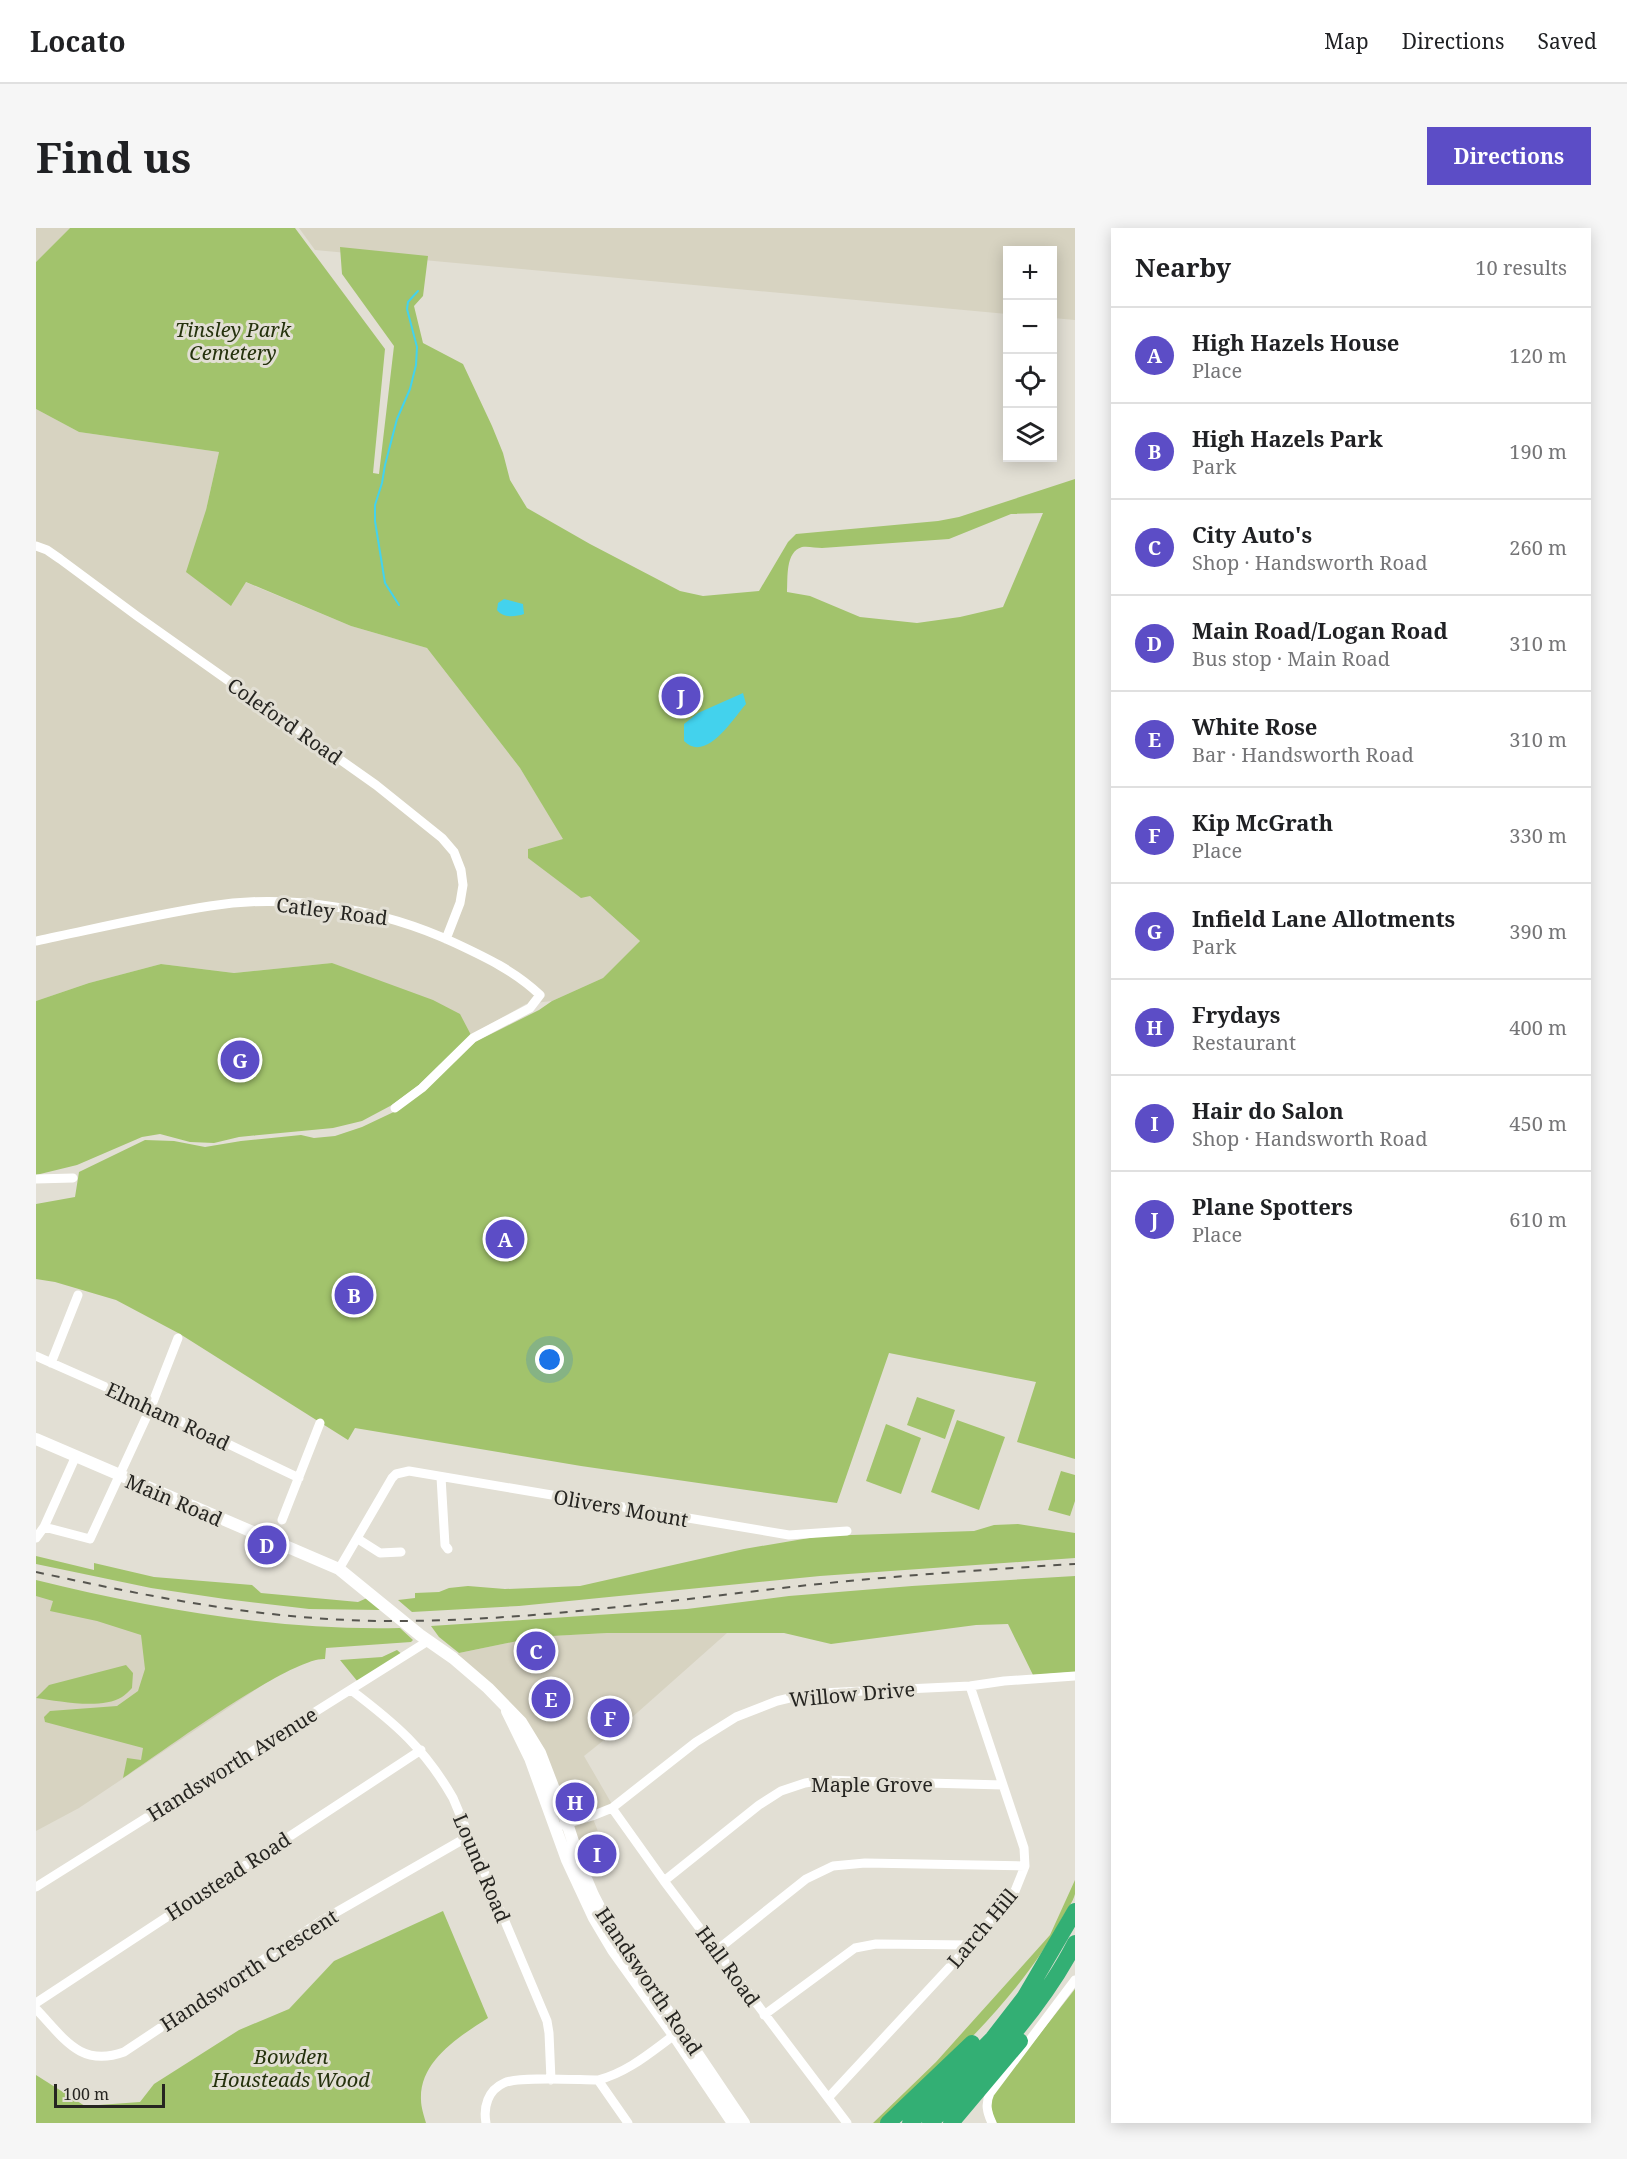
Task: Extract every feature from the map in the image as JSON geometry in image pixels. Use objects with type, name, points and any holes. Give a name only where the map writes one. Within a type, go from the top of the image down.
[{"type":"highway","points":[[910,2123],[993,2038],[1023,1998],[1075,1911]]},
{"type":"highway","points":[[951,2123],[1014,2049],[1048,1998],[1075,1943]]},
{"type":"highway","points":[[888,2123],[990,2026],[1048,1957]]},
{"type":"highway","points":[[930,2123],[953,2101],[1013,2034],[1063,1966]]},
{"type":"main road","name":"Main Road","points":[[36,1439],[119,1477],[339,1569],[424,1638]]},
{"type":"main road","name":"Handsworth Road","points":[[424,1638],[488,1688],[521,1722],[532,1738],[562,1825],[608,1924],[733,2123]]},
{"type":"main road","name":"Handsworth Road","points":[[678,2033],[744,2123]]},
{"type":"street","name":"Coleford Road","points":[[36,546],[60,559],[369,780],[442,838],[454,852],[461,870],[463,885],[460,903],[446,939]]},
{"type":"street","name":"Catley Road","points":[[36,941],[211,905],[250,902],[317,905],[354,910],[403,921],[493,960],[525,980],[540,995],[530,1008],[473,1038],[422,1088],[395,1108]]},
{"type":"street","points":[[36,1179],[72,1178]]},
{"type":"street","points":[[51,1363],[78,1295]]},
{"type":"street","points":[[44,1527],[90,1539],[151,1407],[178,1338]]},
{"type":"street","name":"Elmham Road","points":[[36,1356],[151,1407],[299,1478]]},
{"type":"street","points":[[282,1520],[320,1423]]},
{"type":"street","points":[[36,1538],[44,1527],[75,1458]]},
{"type":"street","name":"Olivers Mount","points":[[358,1539],[392,1478],[396,1474],[409,1472],[789,1535],[847,1531]]},
{"type":"street","points":[[441,1477],[445,1545],[448,1550]]},
{"type":"street","points":[[339,1569],[358,1539],[380,1553],[400,1552]]},
{"type":"street","name":"Handsworth Avenue","points":[[36,1887],[351,1690],[424,1638]]},
{"type":"street","name":"Willow Drive","points":[[562,1825],[612,1808],[716,1728],[736,1717],[777,1701],[821,1693],[969,1686],[1075,1676]]},
{"type":"street","name":"Larch Hill","points":[[828,2098],[970,1945],[1015,1891],[1025,1866],[1024,1848],[969,1686]]},
{"type":"street","name":"Lound Road","points":[[351,1690],[394,1723],[421,1750],[438,1772],[453,1798],[547,2021],[551,2080]]},
{"type":"street","name":"Houstead Road","points":[[36,2003],[421,1750]]},
{"type":"street","name":"Maple Grove","points":[[664,1881],[759,1805],[781,1791],[805,1783],[831,1780],[1003,1785]]},
{"type":"street","name":"Hall Road","points":[[612,1808],[664,1881],[847,2123]]},
{"type":"street","name":"Handsworth Crescent","points":[[36,2010],[73,2047],[89,2057],[113,2056],[124,2052],[321,1921],[469,1836]]},
{"type":"street","points":[[717,1950],[806,1879],[833,1866],[865,1863],[1025,1866]]},
{"type":"street","points":[[764,2015],[855,1948],[876,1944],[970,1945]]},
{"type":"street","points":[[992,2123],[986,2109],[990,2093],[1075,1980]]},
{"type":"street","points":[[486,2123],[484,2115],[487,2102],[491,2093],[502,2084],[516,2081],[598,2080],[628,2068],[678,2033]]},
{"type":"street","points":[[598,2080],[628,2123]]},
{"type":"shaded area","points":[[36,228],[70,228],[36,262]]},
{"type":"shaded area","points":[[299,228],[1075,228],[1075,320],[1057,318],[1057,246],[1003,246],[1003,314],[315,250]]},
{"type":"shaded area","points":[[36,409],[79,432],[219,452],[206,510],[232,605],[245,582],[351,626],[427,648],[520,768],[564,839],[528,849],[590,896],[640,941],[603,978],[552,1001],[526,1004],[471,1035],[332,963],[234,973],[161,964],[89,983],[36,1001]]},
{"type":"shaded area","points":[[36,1590],[270,1680],[79,1808],[36,1831]]},
{"type":"shaded area","points":[[727,1633],[629,1720],[584,1756],[613,1806],[592,1816],[599,1834],[569,1845],[548,1786],[516,1721],[453,1658],[459,1653],[538,1635]]},
{"type":"green space","name":"Tinsley Park Cemetery","points":[[70,228],[295,228],[385,349],[373,473],[379,474],[394,346],[342,274],[340,247],[428,256],[423,296],[414,306],[423,343],[463,364],[503,453],[510,480],[527,508],[680,591],[703,596],[759,591],[788,542],[796,534],[938,521],[959,517],[1075,479],[1075,1459],[1017,1442],[1036,1382],[889,1353],[837,1503],[581,1466],[355,1428],[348,1440],[180,1334],[116,1300],[55,1282],[36,1279],[36,1204],[75,1197],[79,1172],[145,1140],[174,1141],[205,1147],[301,1135],[314,1138],[335,1136],[362,1127],[400,1109],[475,1042],[539,1010],[552,1001],[603,978],[640,941],[590,896],[581,898],[528,858],[528,849],[563,839],[520,768],[427,648],[351,626],[246,582],[231,606],[186,572],[206,510],[219,452],[79,432],[36,409],[36,262]],"holes":[[[1043,513],[1003,607],[960,617],[917,623],[860,617],[810,596],[787,592],[788,566],[793,554],[802,547],[822,548],[949,539],[1011,514]]]},
{"type":"green space","points":[[332,963],[433,1000],[460,1014],[471,1035],[419,1085],[392,1105],[362,1121],[333,1128],[239,1137],[214,1143],[190,1142],[160,1134],[142,1137],[77,1165],[36,1175],[36,1001],[89,983],[161,964],[234,973]]},
{"type":"green space","points":[[917,1397],[955,1410],[945,1439],[907,1425]]},
{"type":"green space","points":[[957,1420],[1005,1437],[979,1510],[931,1492]]},
{"type":"green space","points":[[886,1424],[921,1438],[901,1494],[866,1481]]},
{"type":"green space","points":[[1061,1471],[1075,1475],[1075,1501],[1070,1516],[1048,1510]]},
{"type":"green space","points":[[1018,1524],[1075,1533],[1075,1558],[820,1576],[519,1606],[412,1612],[398,1600],[415,1598],[415,1593],[439,1592],[449,1588],[468,1586],[505,1589],[580,1586],[744,1549],[821,1536],[974,1531],[994,1525]]},
{"type":"green space","points":[[36,1556],[94,1570],[94,1563],[154,1577],[252,1585],[261,1593],[358,1602],[367,1598],[381,1610],[309,1609],[151,1588],[36,1564]]},
{"type":"green space","points":[[1075,1576],[1075,1672],[1033,1675],[1008,1624],[976,1625],[831,1644],[784,1633],[538,1635],[459,1653],[439,1637],[431,1626],[687,1609],[789,1596]]},
{"type":"green space","points":[[36,1580],[171,1609],[216,1616],[308,1626],[400,1628],[413,1640],[411,1642],[326,1648],[325,1659],[284,1673],[255,1689],[123,1778],[127,1758],[141,1760],[143,1748],[45,1722],[44,1717],[50,1711],[117,1706],[138,1691],[145,1669],[141,1635],[97,1621],[50,1611],[53,1601],[36,1596]]},
{"type":"green space","points":[[397,1650],[405,1657],[358,1682],[340,1660],[382,1657]]},
{"type":"green space","points":[[126,1665],[133,1673],[132,1688],[113,1701],[80,1704],[36,1698],[49,1685]]},
{"type":"green space","points":[[1075,1880],[1073,1900],[1045,1947],[1004,2002],[956,2053],[906,2100],[881,2123],[873,2123],[936,2062],[1050,1935]]},
{"type":"green space","name":"Bowden Housteads Wood","points":[[443,1911],[488,2018],[443,2051],[427,2073],[422,2086],[421,2100],[426,2123],[36,2123],[36,2075],[85,2106],[140,2102],[154,2084],[239,2030],[289,2009],[334,1961]]},
{"type":"green space","points":[[1075,1989],[1075,2123],[997,2123],[989,2109],[992,2095]]},
{"type":"water","points":[[504,599],[523,604],[524,614],[509,616],[500,613],[497,610],[498,603]]},
{"type":"water","points":[[743,693],[746,704],[718,737],[701,747],[692,746],[684,741],[684,724],[698,713]]},
{"type":"waterway","points":[[399,605],[385,583],[375,521],[375,505],[397,419],[410,389],[416,365],[417,347],[407,309],[408,302],[418,291]]},
{"type":"railway","points":[[36,1572],[208,1606],[340,1620],[384,1621],[533,1615],[855,1580],[1075,1564]]},
{"type":"place","name":"Plane Spotters","points":[[681,696]]},
{"type":"place","name":"Infield Lane Allotments","points":[[240,1060]]},
{"type":"place","name":"High Hazels House","points":[[505,1239]]},
{"type":"place","name":"High Hazels Park","points":[[354,1295]]},
{"type":"place","name":"Main Road/Logan Road","points":[[267,1545]]},
{"type":"place","name":"City Auto's","points":[[536,1651]]},
{"type":"place","name":"White Rose","points":[[551,1699]]},
{"type":"place","name":"Kip McGrath","points":[[610,1718]]},
{"type":"place","name":"Frydays","points":[[575,1802]]},
{"type":"place","name":"Hair do Salon","points":[[597,1854]]}]
